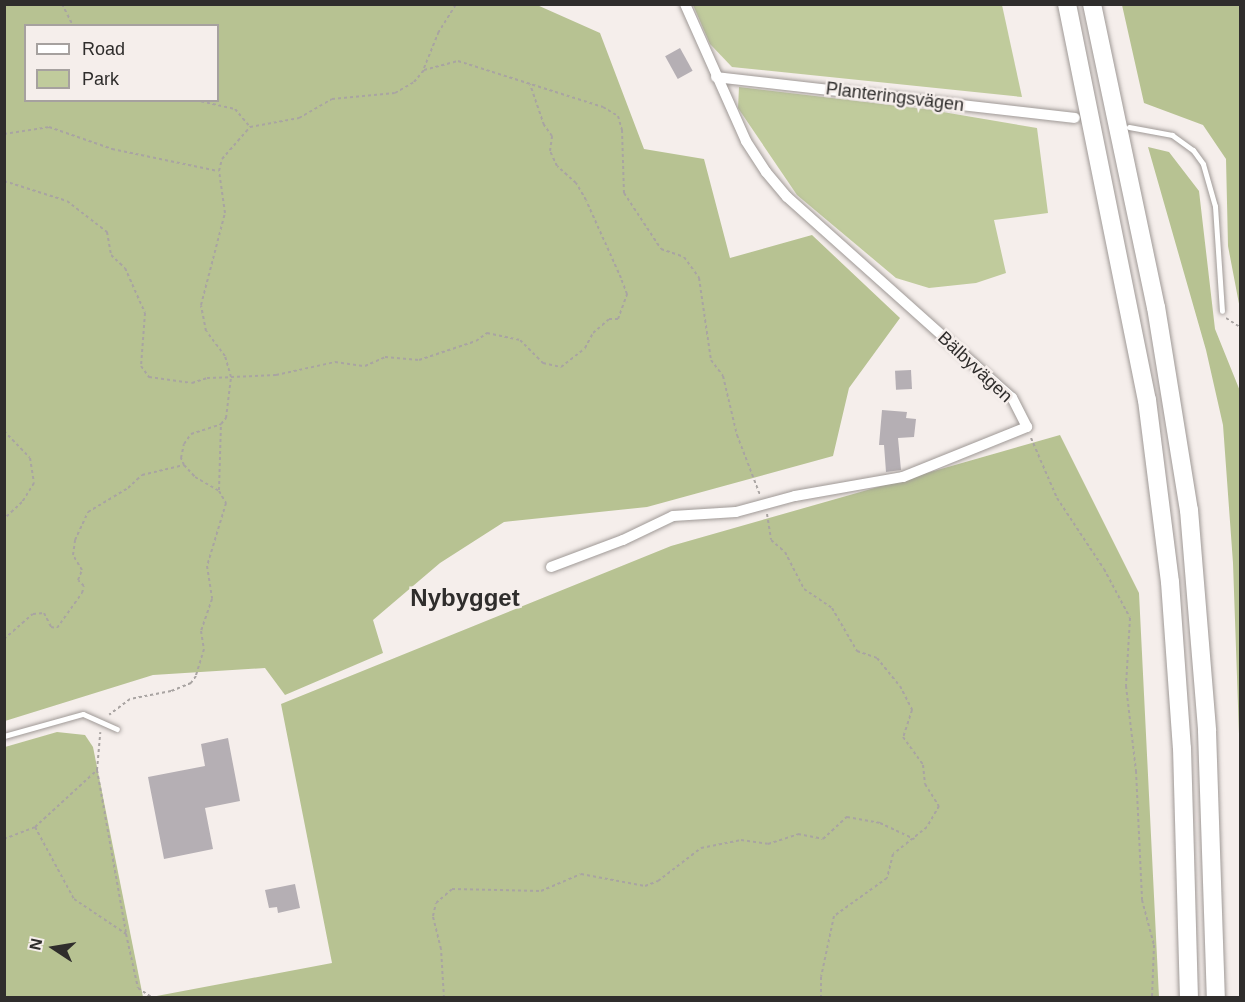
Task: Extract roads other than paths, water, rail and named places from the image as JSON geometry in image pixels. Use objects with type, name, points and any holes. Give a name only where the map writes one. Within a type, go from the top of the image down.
[{"type":"highway","points":[[1067,4],[1147,400],[1170,582],[1182,748],[1189,998]]},
{"type":"highway","points":[[1092,4],[1156,307],[1189,510],[1207,731],[1216,998]]},
{"type":"street","name":"Bälbyvägen","points":[[551,567],[623,540],[673,516],[736,512],[765,504],[903,477],[1027,427],[1012,398],[779,188],[746,141],[685,4]]},
{"type":"street","name":"Planteringsvägen","points":[[716,77],[1075,118]]},
{"type":"lane","points":[[1130,127],[1172,135],[1192,150],[1203,164],[1215,206],[1222,310]]},
{"type":"lane","points":[[4,736],[83,714],[117,729]]},
{"type":"district","name":"Nybygget","points":[[465,598]]}]
